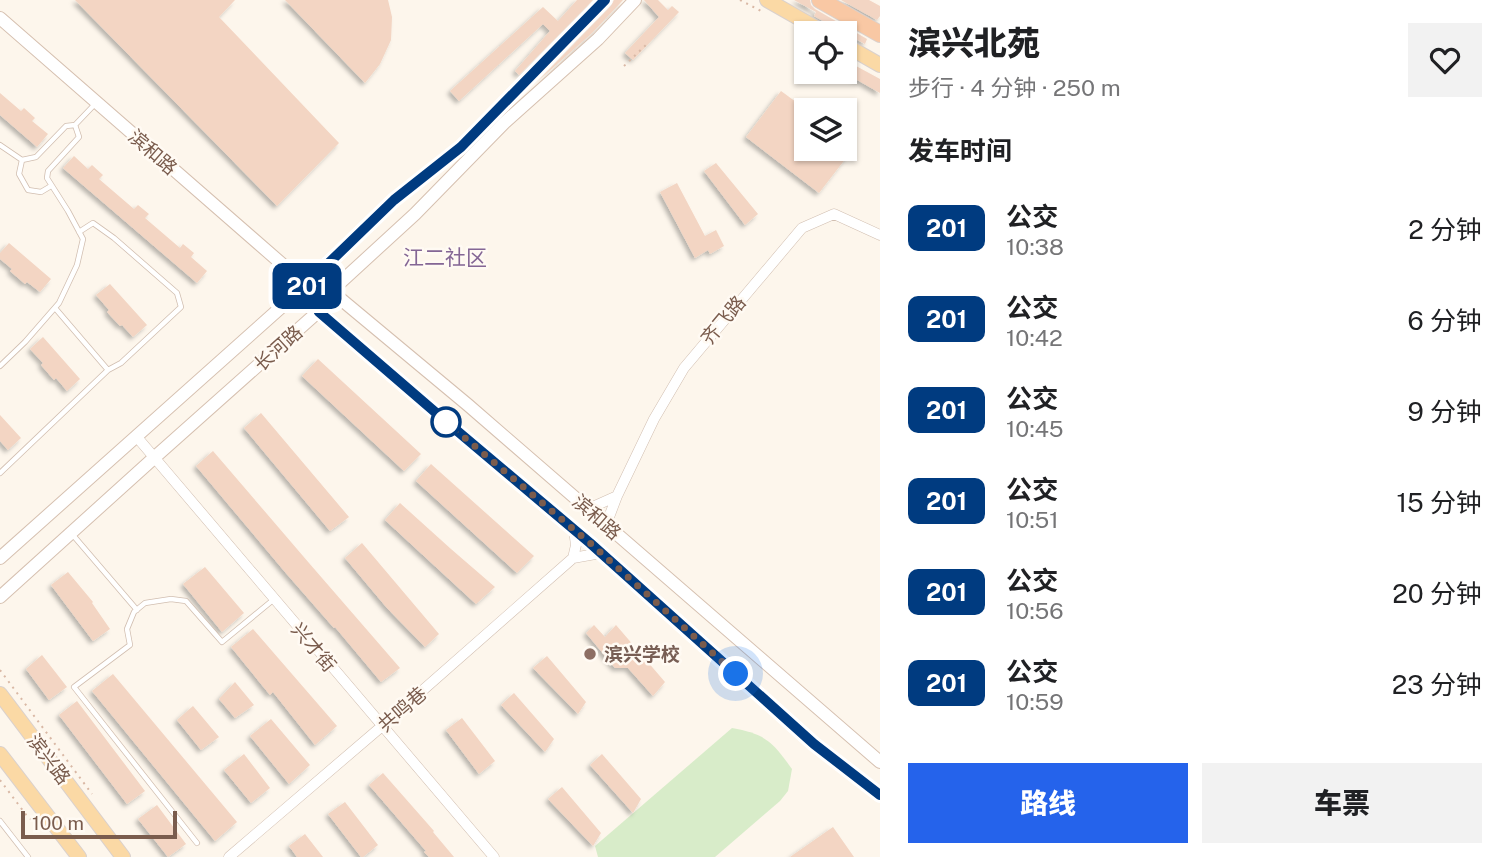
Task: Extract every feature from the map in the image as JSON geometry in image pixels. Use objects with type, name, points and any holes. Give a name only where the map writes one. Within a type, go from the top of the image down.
[{"type":"highway","points":[[820,0],[880,34]]},
{"type":"main road","name":"长河路","points":[[0,558],[306,285],[394,200],[461,147],[604,0]]},
{"type":"main road","name":"长河路","points":[[0,597],[319,312],[331,291],[415,214],[504,122],[598,39],[635,0]]},
{"type":"main road","points":[[767,0],[804,21]]},
{"type":"main road","name":"滨和路","points":[[0,18],[306,285],[319,312],[601,553],[814,744],[880,795]]},
{"type":"main road","points":[[857,51],[879,63]]},
{"type":"main road","name":"滨和路","points":[[306,285],[331,291],[468,405],[880,762]]},
{"type":"main road","name":"滨兴路","points":[[0,694],[123,857]]},
{"type":"main road","name":"滨兴路","points":[[0,754],[79,857]]},
{"type":"street","name":"齐飞路","points":[[606,525],[654,418],[684,368],[802,228],[834,214],[880,235]]},
{"type":"street","name":"兴才街","points":[[136,436],[494,857]]},
{"type":"street","points":[[588,509],[617,496]]},
{"type":"street","points":[[574,530],[576,545],[573,558],[601,553]]},
{"type":"street","name":"共鸣巷","points":[[229,857],[573,558]]},
{"type":"lane","points":[[0,145],[22,160],[36,158],[66,126],[75,125],[96,102]]},
{"type":"lane","points":[[0,366],[26,342],[59,303],[78,265],[83,239],[47,178],[48,171],[79,137],[75,125]]},
{"type":"lane","points":[[22,160],[19,174],[28,190],[41,192],[51,186]]},
{"type":"lane","points":[[0,473],[108,370],[121,363],[181,307],[177,293],[114,238],[93,223],[79,232]]},
{"type":"lane","points":[[55,308],[108,370]]},
{"type":"lane","points":[[71,533],[137,610]]},
{"type":"lane","points":[[197,843],[74,687],[130,645],[127,629],[137,610],[145,603],[171,599],[186,601],[222,642],[274,599]]},
{"type":"lane","points":[[0,821],[27,857]]},
{"type":"path","points":[[624,66],[649,42]]},
{"type":"path","points":[[0,670],[98,802]]},
{"type":"path","points":[[0,780],[27,816],[37,824]]},
{"type":"green space","points":[[732,728],[767,740],[792,769],[788,791],[780,801],[715,857],[598,857],[595,846]]},
{"type":"building","points":[[75,0],[235,0],[219,17],[339,143],[277,206]]},
{"type":"building","points":[[285,0],[388,0],[392,17],[391,40],[380,64],[365,83]]},
{"type":"building","points":[[577,0],[593,0],[519,75],[515,71],[550,31],[543,24],[459,101],[450,91],[543,7],[558,21]]},
{"type":"building","points":[[614,0],[623,0],[592,33],[538,81],[611,6]]},
{"type":"building","points":[[644,0],[658,0],[668,10],[672,6],[679,12],[633,60],[625,53],[659,17]]},
{"type":"building","points":[[794,0],[810,0],[815,9],[836,21],[823,21],[814,16],[816,12]]},
{"type":"building","points":[[841,0],[869,0],[880,6],[880,16],[877,20]]},
{"type":"building","points":[[857,33],[867,39],[865,44],[857,40]]},
{"type":"building","points":[[857,67],[880,79],[880,93],[857,80]]},
{"type":"building","points":[[781,91],[794,100],[794,161],[844,161],[819,193],[746,137]]},
{"type":"building","points":[[0,93],[21,111],[24,108],[35,118],[32,121],[48,134],[37,147],[0,115]]},
{"type":"building","points":[[74,156],[88,169],[92,165],[103,175],[99,179],[134,209],[138,205],[149,214],[145,218],[180,248],[183,244],[194,253],[191,257],[207,271],[197,283],[63,168]]},
{"type":"building","points":[[716,163],[758,214],[745,225],[704,171]]},
{"type":"building","points":[[677,183],[705,236],[716,230],[724,246],[710,254],[708,250],[695,258],[660,192]]},
{"type":"building","points":[[9,243],[51,279],[40,292],[27,282],[25,284],[0,259],[0,253]]},
{"type":"building","points":[[110,284],[147,325],[133,337],[107,312],[109,310],[96,295]]},
{"type":"building","points":[[43,337],[80,379],[67,391],[56,378],[54,380],[30,349]]},
{"type":"building","points":[[318,359],[421,454],[404,471],[302,376]]},
{"type":"building","points":[[261,413],[349,517],[330,531],[244,428]]},
{"type":"building","points":[[0,415],[21,438],[8,450],[0,441]]},
{"type":"building","points":[[213,451],[400,668],[381,682],[285,572],[196,466]]},
{"type":"building","points":[[431,464],[534,556],[517,573],[416,481]]},
{"type":"building","points":[[400,503],[495,587],[476,604],[385,520]]},
{"type":"building","points":[[362,543],[439,634],[425,647],[387,608],[345,558]]},
{"type":"building","points":[[205,567],[244,613],[222,632],[183,584]]},
{"type":"building","points":[[68,572],[93,602],[110,629],[93,641],[51,585]]},
{"type":"building","points":[[594,625],[605,637],[616,625],[665,682],[653,696],[628,668],[615,668],[586,633]]},
{"type":"building","points":[[253,629],[337,726],[315,745],[273,692],[270,695],[231,647]]},
{"type":"building","points":[[42,655],[67,687],[49,700],[26,669]]},
{"type":"building","points":[[547,656],[586,702],[578,714],[533,668]]},
{"type":"building","points":[[113,674],[237,822],[215,841],[92,691]]},
{"type":"building","points":[[235,682],[254,705],[235,718],[219,699]]},
{"type":"building","points":[[514,693],[554,739],[545,752],[501,705]]},
{"type":"building","points":[[77,701],[145,791],[127,804],[59,715]]},
{"type":"building","points":[[193,706],[219,737],[201,750],[177,720]]},
{"type":"building","points":[[462,718],[495,761],[479,774],[446,730]]},
{"type":"building","points":[[271,719],[310,765],[289,784],[250,736]]},
{"type":"building","points":[[244,754],[270,788],[251,803],[224,770]]},
{"type":"building","points":[[602,754],[641,799],[633,813],[590,765]]},
{"type":"building","points":[[383,773],[454,857],[429,857],[424,852],[426,851],[369,785]]},
{"type":"building","points":[[562,787],[601,833],[593,846],[548,799]]},
{"type":"building","points":[[345,802],[378,845],[363,857],[328,814]]},
{"type":"building","points":[[157,805],[186,844],[168,857],[138,819]]},
{"type":"building","points":[[833,827],[854,857],[790,857]]},
{"type":"building","points":[[305,834],[323,857],[297,857],[289,846]]},
{"type":"bus line","name":"201","points":[[605,0],[461,147],[394,200],[306,285],[319,312],[590,543],[814,744],[880,795]]},
{"type":"place","name":"滨兴学校","points":[[590,654]]},
{"type":"district","name":"江二社区","points":[[445,257]]},
{"type":"route","points":[[446,422],[590,543],[736,674]]}]
